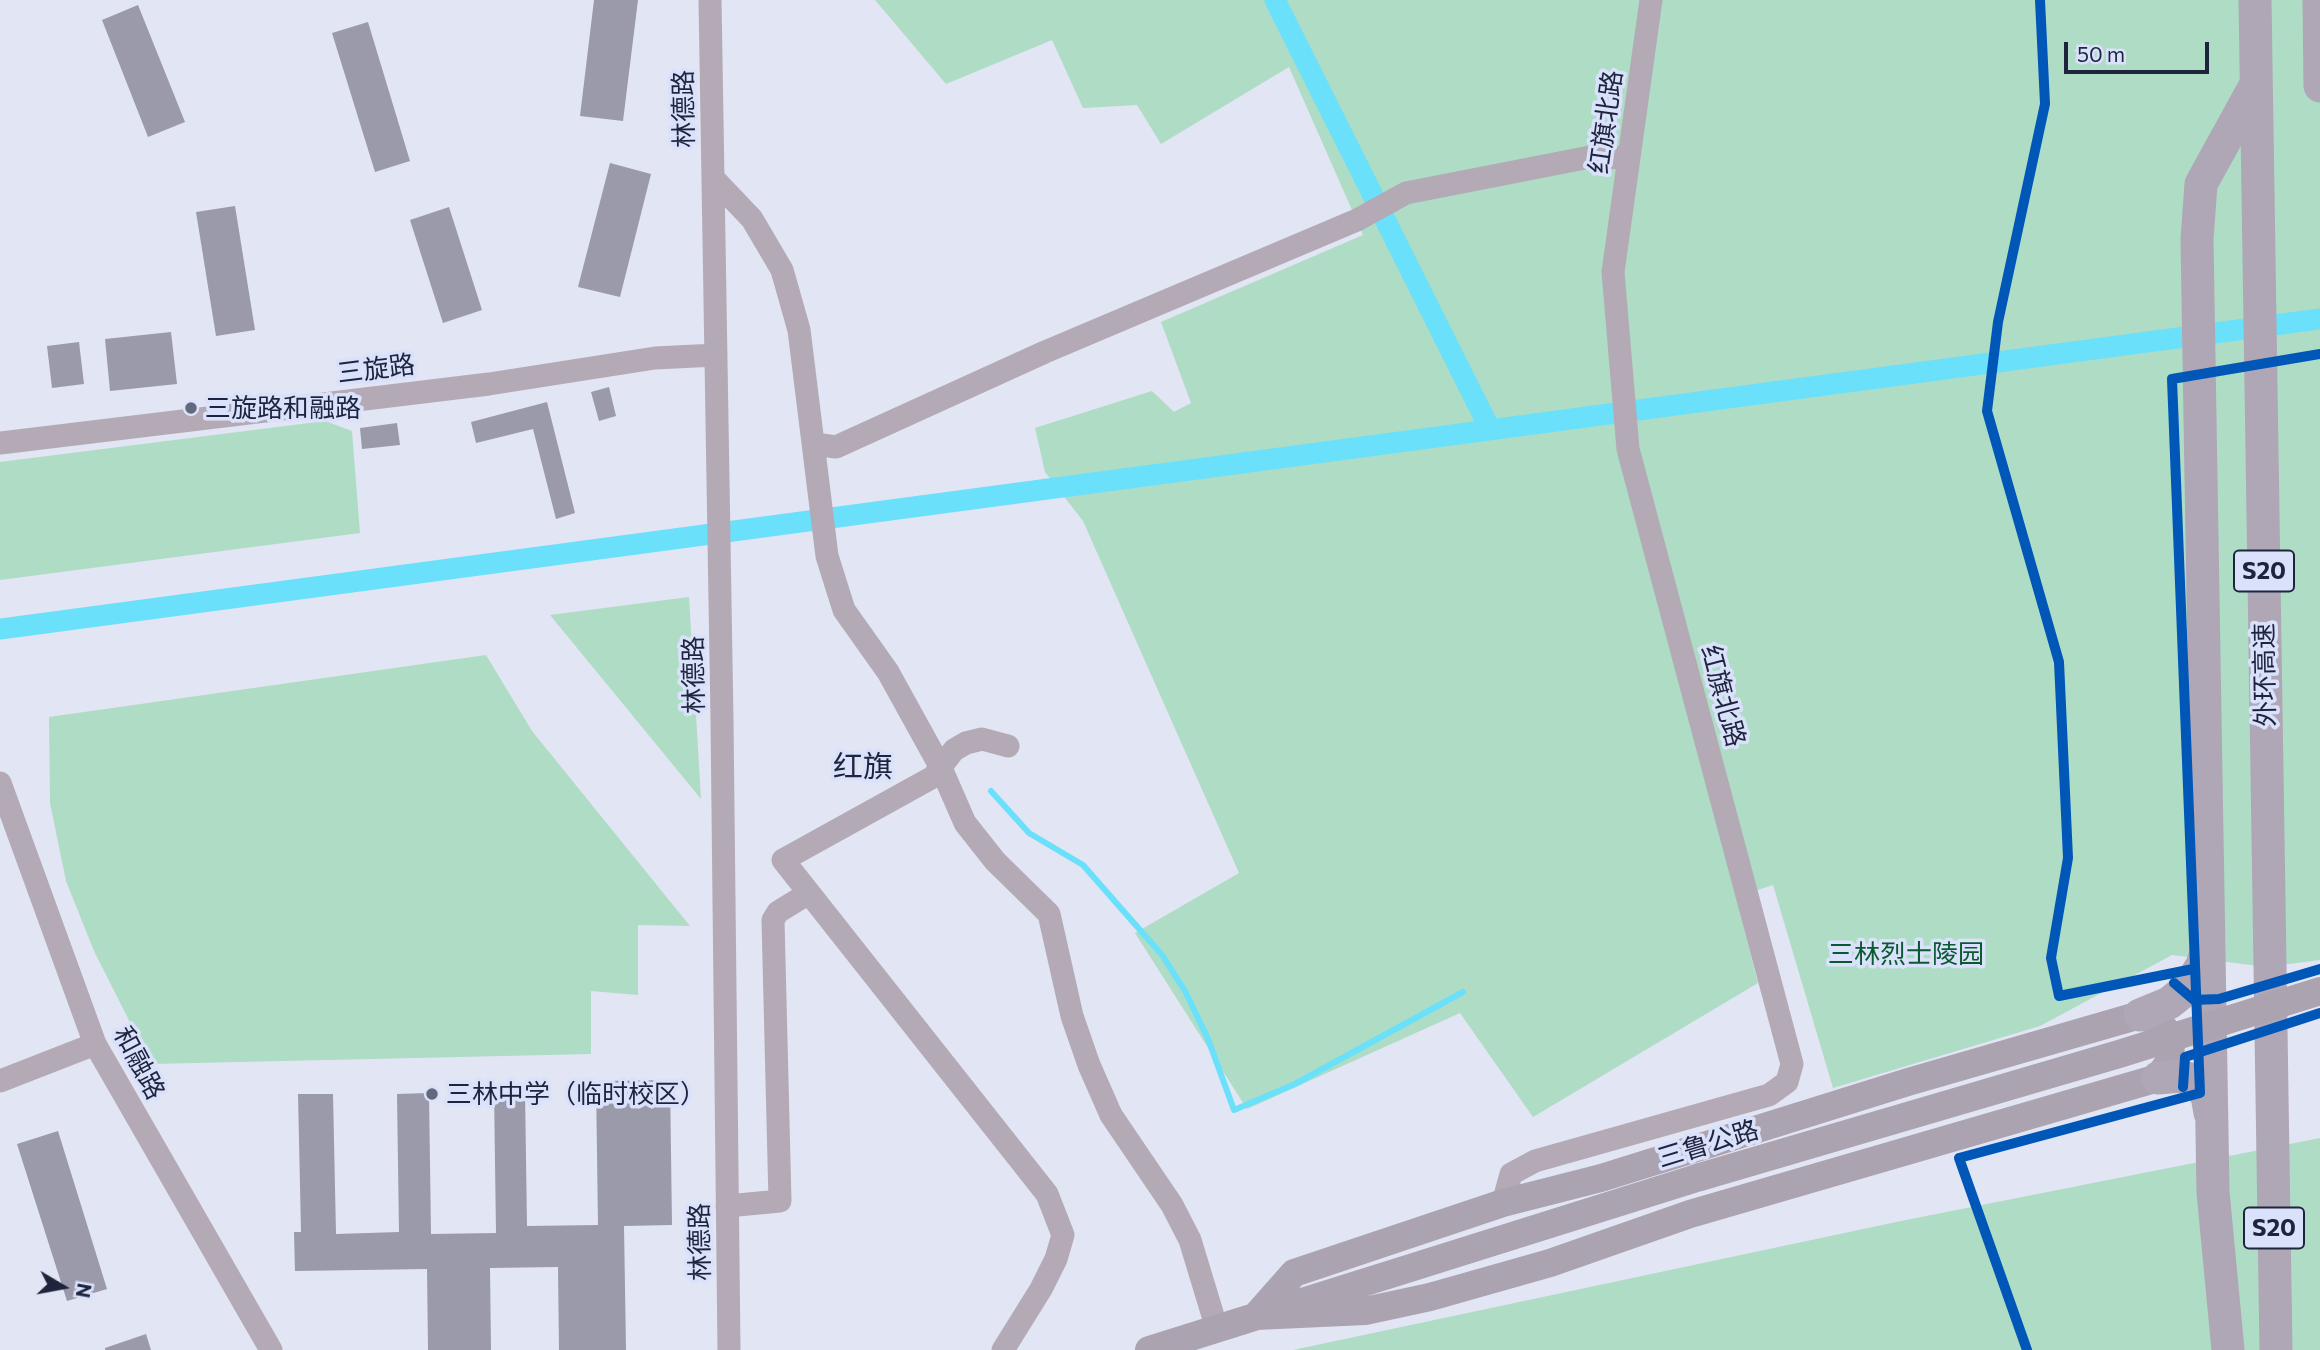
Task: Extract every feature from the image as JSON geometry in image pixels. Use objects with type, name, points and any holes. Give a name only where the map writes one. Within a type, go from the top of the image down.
[{"type":"highway","name":"外环高速","points":[[2255,0],[2276,1350]]},
{"type":"highway","points":[[2319,0],[2320,86]]},
{"type":"highway","points":[[2228,1350],[2216,1242],[2198,299],[2201,184],[2256,84]]},
{"type":"highway","points":[[2140,1015],[2169,1003],[2188,988],[2202,965],[2210,939]]},
{"type":"highway","points":[[2158,1078],[2181,1076],[2197,1082],[2207,1096],[2213,1125]]},
{"type":"main road","name":"三鲁公路","points":[[1149,1350],[1700,1177],[2320,992]]},
{"type":"main road","name":"三鲁公路","points":[[1256,1316],[1294,1273],[1503,1203],[1601,1178],[1908,1082],[2140,1015]]},
{"type":"main road","points":[[2140,1015],[2159,1022],[2172,1038],[2169,1062],[2158,1078]]},
{"type":"main road","name":"三鲁公路","points":[[1256,1316],[1366,1311],[1430,1297],[1550,1263],[1702,1210],[2158,1078]]},
{"type":"street","name":"林德路","points":[[710,0],[729,1350]]},
{"type":"street","name":"红旗北路","points":[[1503,1203],[1511,1174],[1535,1161],[1769,1095],[1787,1083],[1792,1064],[1628,449],[1613,272],[1651,0]]},
{"type":"street","points":[[815,444],[836,447],[1045,352],[1357,220],[1406,193],[1590,157],[1629,158]]},
{"type":"street","points":[[713,178],[752,219],[782,270],[799,330],[827,556],[844,610],[888,672],[941,768],[965,823],[995,861],[1049,914],[1072,1016],[1089,1065],[1111,1115],[1172,1205],[1190,1240],[1217,1329]]},
{"type":"street","name":"三旋路","points":[[0,443],[489,384],[655,358],[716,355]]},
{"type":"street","points":[[1003,1350],[1041,1289],[1056,1259],[1063,1234],[1047,1194],[783,860],[933,777],[954,750],[966,743],[982,739],[1008,746]]},
{"type":"street","name":"和融路","points":[[0,783],[95,1044],[271,1350]]},
{"type":"street","points":[[727,1206],[780,1201],[774,920],[778,912],[809,893]]},
{"type":"street","points":[[0,1081],[95,1044]]},
{"type":"green space","name":"三林烈士陵园","points":[[875,0],[2320,0],[2320,960],[2266,967],[2172,955],[2040,1026],[1833,1088],[1773,885],[1736,897],[1758,983],[1533,1117],[1460,1013],[1247,1109],[1135,933],[1239,873],[1083,521],[1045,472],[1035,428],[1152,391],[1174,412],[1191,403],[1161,322],[1363,235],[1289,67],[1161,144],[1137,105],[1083,108],[1052,40],[946,84]]},
{"type":"green space","points":[[325,421],[352,431],[360,533],[0,580],[0,462]]},
{"type":"green space","points":[[689,597],[701,799],[550,615]]},
{"type":"green space","points":[[486,655],[532,731],[690,926],[638,925],[638,995],[591,991],[591,1054],[151,1064],[94,951],[66,881],[50,803],[49,717]]},
{"type":"green space","points":[[2320,1138],[2320,1350],[1293,1350],[1901,1221]]},
{"type":"building","points":[[594,0],[638,0],[623,121],[580,116]]},
{"type":"building","points":[[138,5],[185,122],[148,137],[102,20]]},
{"type":"building","points":[[368,22],[410,161],[375,172],[332,33]]},
{"type":"building","points":[[610,163],[651,174],[620,297],[578,287]]},
{"type":"building","points":[[235,206],[255,330],[216,336],[196,212]]},
{"type":"building","points":[[449,207],[482,310],[443,323],[410,220]]},
{"type":"building","points":[[171,332],[177,384],[110,391],[105,339]]},
{"type":"building","points":[[79,342],[84,384],[52,388],[47,346]]},
{"type":"building","points":[[609,387],[616,416],[599,421],[591,392]]},
{"type":"building","points":[[547,402],[575,513],[556,519],[533,429],[476,443],[471,422]]},
{"type":"building","points":[[397,423],[400,445],[362,449],[360,428]]},
{"type":"building","points":[[670,1080],[672,1225],[624,1226],[626,1350],[559,1350],[558,1267],[490,1268],[491,1350],[428,1350],[427,1269],[295,1271],[294,1232],[301,1232],[298,1094],[333,1094],[336,1234],[399,1232],[397,1094],[429,1093],[431,1234],[496,1233],[494,1090],[525,1090],[527,1226],[598,1225],[596,1081]]},
{"type":"building","points":[[58,1131],[107,1289],[67,1301],[17,1144]]},
{"type":"building","points":[[146,1334],[151,1350],[105,1350],[105,1348]]},
{"type":"waterway","points":[[1275,0],[1490,429]]},
{"type":"waterway","points":[[0,629],[2320,319]]},
{"type":"waterway","points":[[991,791],[1029,833],[1083,865],[1162,955],[1185,991],[1208,1039],[1234,1110],[1295,1084],[1463,992]]},
{"type":"cycle path","points":[[2040,0],[2045,104],[1998,322],[1987,411],[2059,662],[2068,858],[2051,958],[2059,996],[2193,969]]},
{"type":"cycle path","points":[[2027,1350],[1959,1158],[2200,1093],[2172,379],[2320,354]]},
{"type":"cycle path","points":[[2174,983],[2194,1000],[2219,999],[2320,969]]},
{"type":"cycle path","points":[[2183,1087],[2185,1057],[2320,1013]]},
{"type":"place","name":"三旋路和融路","points":[[191,408]]},
{"type":"place","name":"三林中学（临时校区）","points":[[432,1094]]},
{"type":"district","name":"红旗","points":[[863,767]]}]
